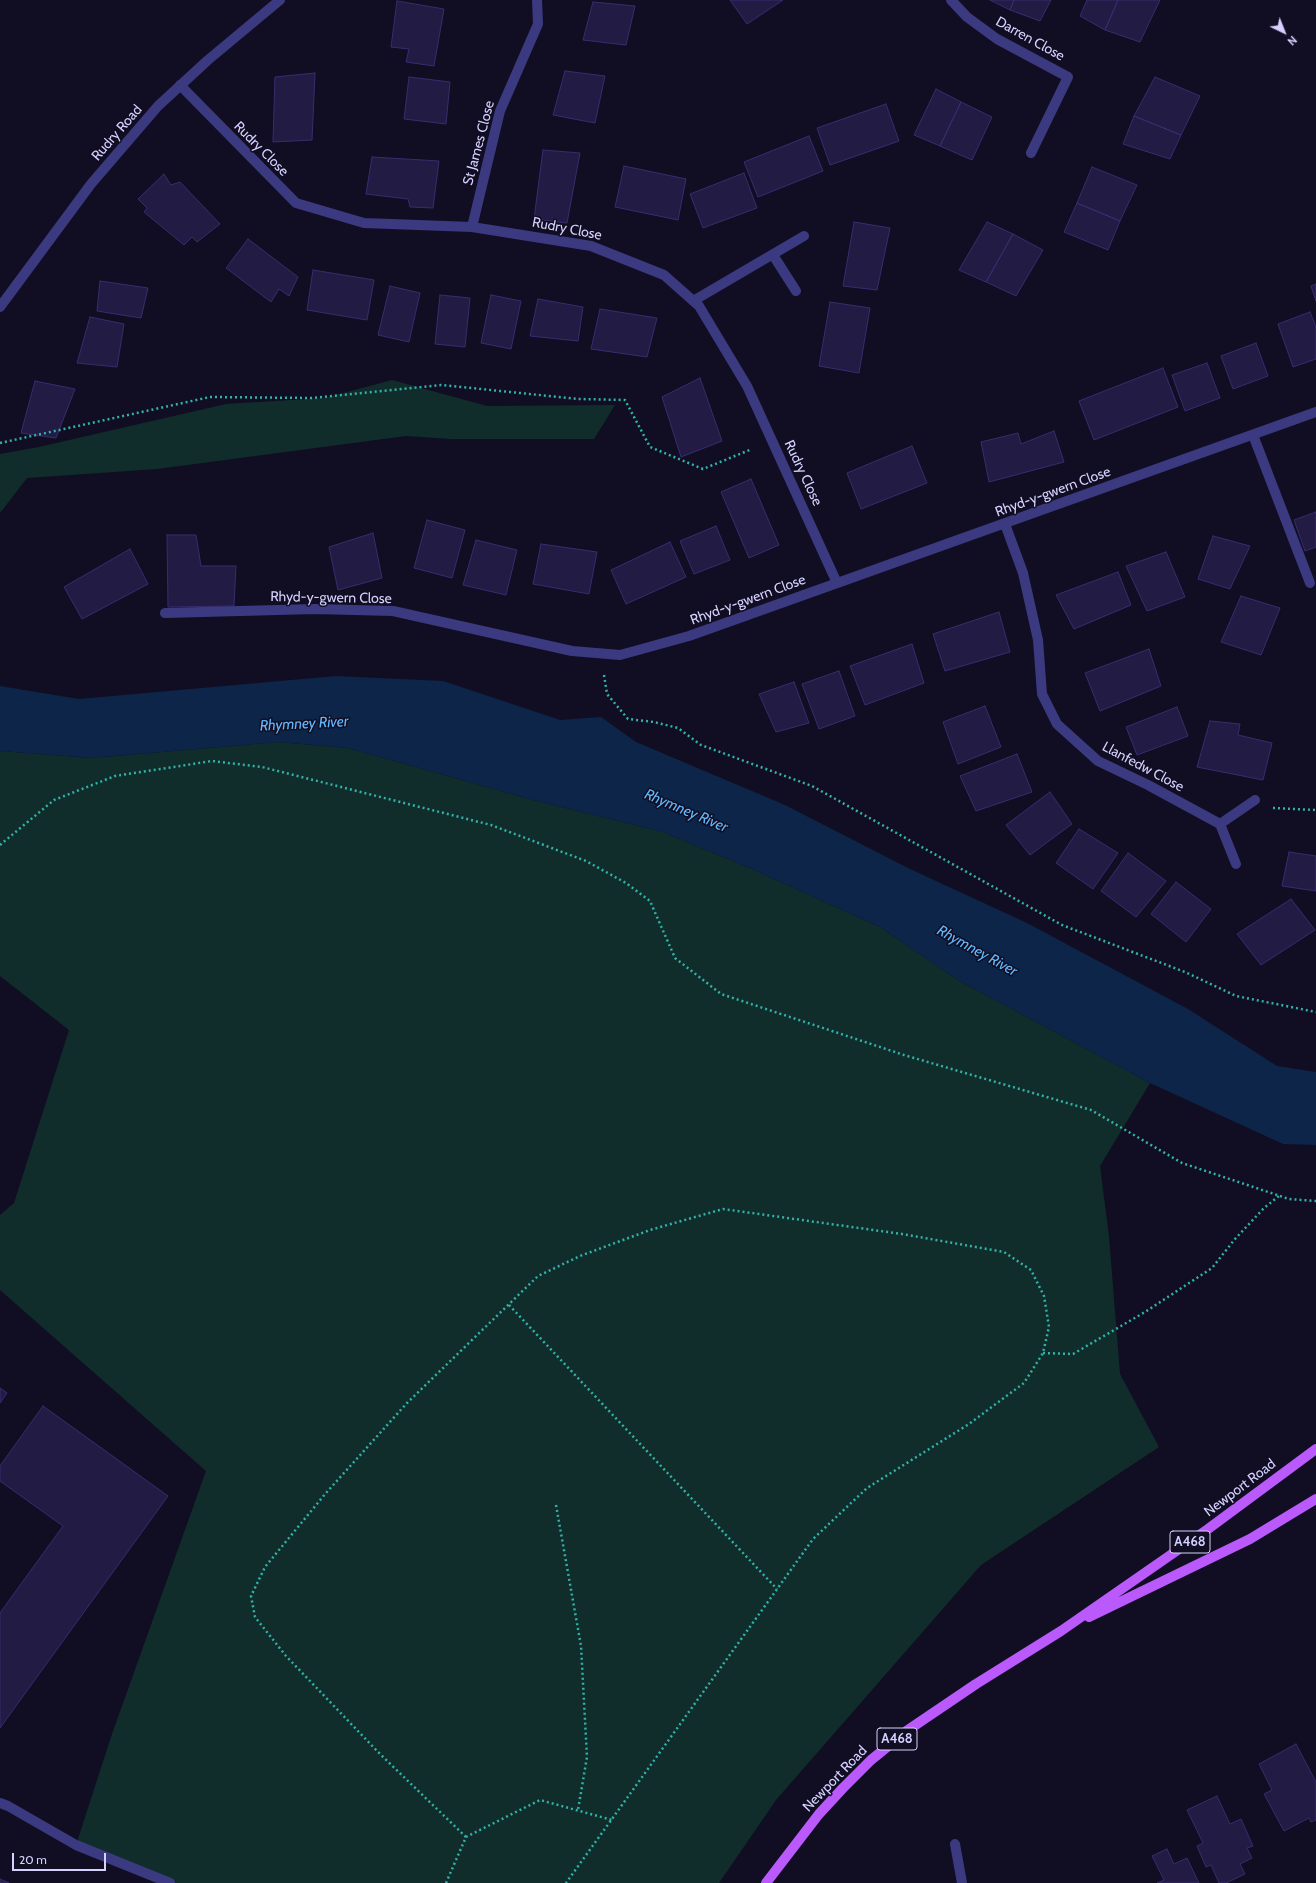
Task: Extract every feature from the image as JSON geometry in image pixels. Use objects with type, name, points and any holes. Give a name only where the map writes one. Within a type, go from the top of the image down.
[{"type":"main road","name":"Newport Road","points":[[766,1883],[819,1814],[871,1760],[908,1730],[949,1702],[1061,1631],[1208,1529],[1316,1449]]},
{"type":"main road","name":"Newport Road","points":[[1061,1631],[1250,1539],[1316,1499]]},
{"type":"street","name":"Rudry Road","points":[[0,307],[91,184],[158,106],[180,85],[280,0]]},
{"type":"street","name":"St James Close","points":[[472,227],[500,111],[538,24],[537,0]]},
{"type":"street","name":"Darren Close","points":[[951,0],[967,17],[996,39],[1068,77],[1031,153]]},
{"type":"street","name":"Rudry Close","points":[[180,85],[296,203],[364,224],[472,227],[591,246],[664,275],[699,306],[747,386],[837,583]]},
{"type":"street","points":[[693,301],[804,236]]},
{"type":"street","points":[[773,255],[796,291]]},
{"type":"street","name":"Rhyd-y-gwern Close","points":[[165,613],[315,609],[393,611],[572,651],[620,655],[689,636],[1253,436],[1316,412]]},
{"type":"street","points":[[1253,436],[1310,583]]},
{"type":"street","name":"Llanfedw Close","points":[[1005,524],[1023,573],[1038,640],[1042,694],[1057,724],[1098,761],[1148,785],[1220,824]]},
{"type":"street","points":[[1236,864],[1220,824],[1255,800]]},
{"type":"street","points":[[0,1803],[8,1806],[76,1846],[170,1883]]},
{"type":"street","points":[[955,1844],[962,1883]]},
{"type":"path","points":[[0,443],[210,398],[313,398],[441,385],[579,399],[625,400],[650,447],[703,469],[772,440]]},
{"type":"path","points":[[601,653],[608,694],[628,720],[654,722],[678,728],[701,746],[812,786],[1062,925],[1185,972],[1236,996],[1316,1012]]},
{"type":"path","points":[[0,845],[54,800],[60,797],[115,776],[212,761],[262,767],[491,826],[586,861],[626,883],[650,901],[675,958],[721,994],[904,1055],[1091,1110],[1182,1163],[1289,1199],[1316,1201]]},
{"type":"path","points":[[1255,800],[1269,808],[1316,810]]},
{"type":"path","points":[[1043,1353],[1073,1354],[1145,1312],[1212,1268],[1235,1239],[1264,1208],[1279,1196]]},
{"type":"path","points":[[466,1837],[380,1754],[286,1656],[255,1617],[251,1596],[265,1567],[326,1493],[407,1403],[538,1276],[580,1256],[650,1230],[723,1209],[894,1233],[1004,1252],[1031,1270],[1044,1296],[1049,1327],[1043,1353],[1024,1383],[969,1424],[867,1488],[813,1539],[566,1883]]},
{"type":"path","points":[[509,1305],[777,1589]]},
{"type":"path","points":[[556,1505],[581,1646],[587,1757],[578,1810]]},
{"type":"path","points":[[446,1883],[466,1837],[540,1800],[612,1820]]},
{"type":"green space","points":[[392,380],[487,406],[615,405],[594,439],[451,439],[406,436],[157,469],[27,478],[0,513],[0,454],[39,447],[226,404],[325,398]]},
{"type":"green space","points":[[278,742],[348,748],[533,800],[663,832],[752,869],[880,927],[958,980],[1150,1083],[1100,1166],[1109,1237],[1120,1374],[1159,1447],[981,1565],[776,1800],[719,1883],[170,1883],[76,1845],[112,1734],[206,1471],[0,1290],[0,1215],[14,1203],[69,1030],[0,976],[0,751],[92,758]]},
{"type":"water","name":"Rhymney River","points":[[336,676],[443,681],[560,720],[601,717],[636,742],[785,805],[908,868],[1027,923],[1188,1009],[1277,1066],[1316,1072],[1316,1145],[1283,1144],[1150,1083],[958,980],[880,927],[752,869],[663,832],[533,800],[348,748],[278,742],[92,758],[0,751],[0,686],[79,699]]},
{"type":"building","points":[[730,0],[783,0],[747,24]]},
{"type":"building","points":[[990,0],[1014,0],[1010,10]]},
{"type":"building","points":[[1014,0],[1051,0],[1040,21],[1010,10]]},
{"type":"building","points":[[1087,0],[1118,0],[1105,30],[1080,16]]},
{"type":"building","points":[[1118,0],[1160,0],[1140,42],[1105,30]]},
{"type":"building","points":[[397,1],[444,9],[434,66],[406,62],[409,49],[391,47]]},
{"type":"building","points":[[593,2],[635,6],[626,45],[583,40]]},
{"type":"building","points":[[565,71],[605,76],[595,123],[553,115]]},
{"type":"building","points":[[315,73],[312,140],[273,142],[275,77]]},
{"type":"building","points":[[409,77],[450,82],[446,124],[404,119]]},
{"type":"building","points":[[1155,77],[1200,96],[1181,135],[1134,116]]},
{"type":"building","points":[[936,89],[961,102],[940,146],[914,135]]},
{"type":"building","points":[[961,102],[992,117],[972,160],[940,146]]},
{"type":"building","points":[[886,104],[899,141],[830,165],[817,128]]},
{"type":"building","points":[[1134,116],[1181,135],[1170,159],[1123,144]]},
{"type":"building","points":[[809,136],[823,171],[758,197],[744,162]]},
{"type":"building","points":[[543,150],[580,153],[567,223],[534,219]]},
{"type":"building","points":[[372,157],[439,161],[433,208],[410,207],[408,199],[366,194]]},
{"type":"building","points":[[624,166],[686,179],[678,220],[615,207]]},
{"type":"building","points":[[1092,167],[1137,185],[1120,221],[1077,203]]},
{"type":"building","points":[[744,173],[757,208],[703,228],[690,194]]},
{"type":"building","points":[[164,174],[171,185],[180,182],[220,224],[197,242],[192,237],[184,245],[144,212],[147,208],[138,199]]},
{"type":"building","points":[[1077,203],[1120,221],[1108,250],[1064,232]]},
{"type":"building","points":[[854,222],[890,228],[877,290],[843,286]]},
{"type":"building","points":[[987,222],[1013,234],[986,282],[959,270]]},
{"type":"building","points":[[1013,234],[1043,250],[1016,296],[986,282]]},
{"type":"building","points":[[248,239],[298,277],[289,296],[279,289],[271,302],[226,268]]},
{"type":"building","points":[[313,270],[374,280],[367,320],[307,310]]},
{"type":"building","points":[[100,281],[148,288],[141,318],[97,311]]},
{"type":"building","points":[[1316,284],[1316,301],[1311,286]]},
{"type":"building","points":[[390,286],[420,293],[409,342],[378,335]]},
{"type":"building","points":[[440,295],[470,298],[465,347],[435,344]]},
{"type":"building","points":[[491,295],[521,301],[511,349],[481,343]]},
{"type":"building","points":[[538,299],[583,307],[578,341],[530,336]]},
{"type":"building","points":[[830,302],[870,308],[859,373],[819,366]]},
{"type":"building","points":[[600,309],[657,318],[647,357],[591,349]]},
{"type":"building","points":[[1310,312],[1316,327],[1316,359],[1293,367],[1278,324]]},
{"type":"building","points":[[90,317],[124,324],[117,367],[77,363]]},
{"type":"building","points":[[1256,343],[1268,376],[1233,389],[1221,356]]},
{"type":"building","points":[[1207,363],[1220,398],[1185,411],[1172,375]]},
{"type":"building","points":[[1163,368],[1178,407],[1094,440],[1079,401]]},
{"type":"building","points":[[700,378],[722,441],[681,457],[662,397]]},
{"type":"building","points":[[35,381],[75,389],[56,438],[21,433]]},
{"type":"building","points":[[1054,431],[1064,462],[989,482],[981,442],[1018,433],[1021,444]]},
{"type":"building","points":[[912,446],[927,483],[861,509],[847,473]]},
{"type":"building","points":[[751,479],[779,545],[749,558],[721,492]]},
{"type":"building","points":[[1316,512],[1316,547],[1305,551],[1294,520]]},
{"type":"building","points":[[427,520],[465,530],[452,578],[414,568]]},
{"type":"building","points":[[716,526],[730,560],[694,574],[680,541]]},
{"type":"building","points":[[373,533],[382,578],[338,590],[329,547]]},
{"type":"building","points":[[167,535],[196,535],[201,566],[236,566],[234,606],[168,607]]},
{"type":"building","points":[[1213,536],[1250,546],[1230,589],[1198,579]]},
{"type":"building","points":[[476,540],[517,550],[506,595],[463,585]]},
{"type":"building","points":[[670,542],[686,577],[626,604],[611,570]]},
{"type":"building","points":[[541,544],[597,552],[589,594],[533,584]]},
{"type":"building","points":[[130,549],[148,584],[82,619],[64,587]]},
{"type":"building","points":[[1166,552],[1185,597],[1147,611],[1126,566]]},
{"type":"building","points":[[1118,572],[1131,605],[1074,629],[1056,595]]},
{"type":"building","points":[[1241,596],[1280,608],[1261,655],[1221,642]]},
{"type":"building","points":[[999,612],[1010,652],[945,671],[933,634]]},
{"type":"building","points":[[912,644],[924,683],[865,705],[850,666]]},
{"type":"building","points":[[1149,649],[1161,686],[1100,711],[1085,673]]},
{"type":"building","points":[[839,671],[855,716],[819,729],[802,684]]},
{"type":"building","points":[[794,682],[809,723],[776,732],[759,694]]},
{"type":"building","points":[[985,706],[1001,747],[958,764],[943,722]]},
{"type":"building","points":[[1177,707],[1188,736],[1137,755],[1126,727]]},
{"type":"building","points":[[1210,721],[1240,724],[1238,735],[1272,743],[1263,780],[1197,767]]},
{"type":"building","points":[[1017,754],[1032,792],[976,811],[960,776]]},
{"type":"building","points":[[1050,792],[1072,824],[1030,855],[1006,825]]},
{"type":"building","points":[[1079,829],[1118,853],[1093,889],[1056,863]]},
{"type":"building","points":[[1289,852],[1316,856],[1316,891],[1282,886]]},
{"type":"building","points":[[1128,853],[1166,881],[1136,917],[1101,891]]},
{"type":"building","points":[[1176,882],[1211,909],[1186,942],[1151,914]]},
{"type":"building","points":[[1291,899],[1315,930],[1261,965],[1237,934]]},
{"type":"building","points":[[0,1388],[7,1393],[0,1403]]},
{"type":"building","points":[[43,1406],[168,1496],[0,1728],[0,1613],[63,1526],[0,1481],[0,1466]]},
{"type":"building","points":[[1296,1744],[1316,1782],[1316,1820],[1311,1822],[1309,1818],[1284,1831],[1264,1794],[1272,1790],[1259,1764]]},
{"type":"building","points":[[1217,1796],[1230,1824],[1241,1819],[1253,1846],[1247,1848],[1252,1858],[1240,1864],[1245,1874],[1226,1883],[1219,1883],[1211,1865],[1206,1867],[1197,1846],[1203,1843],[1187,1810]]},
{"type":"building","points":[[1167,1849],[1174,1864],[1187,1858],[1199,1883],[1157,1883],[1164,1880],[1152,1856]]},
{"type":"building","points":[[0,1879],[9,1883],[0,1883]]}]
